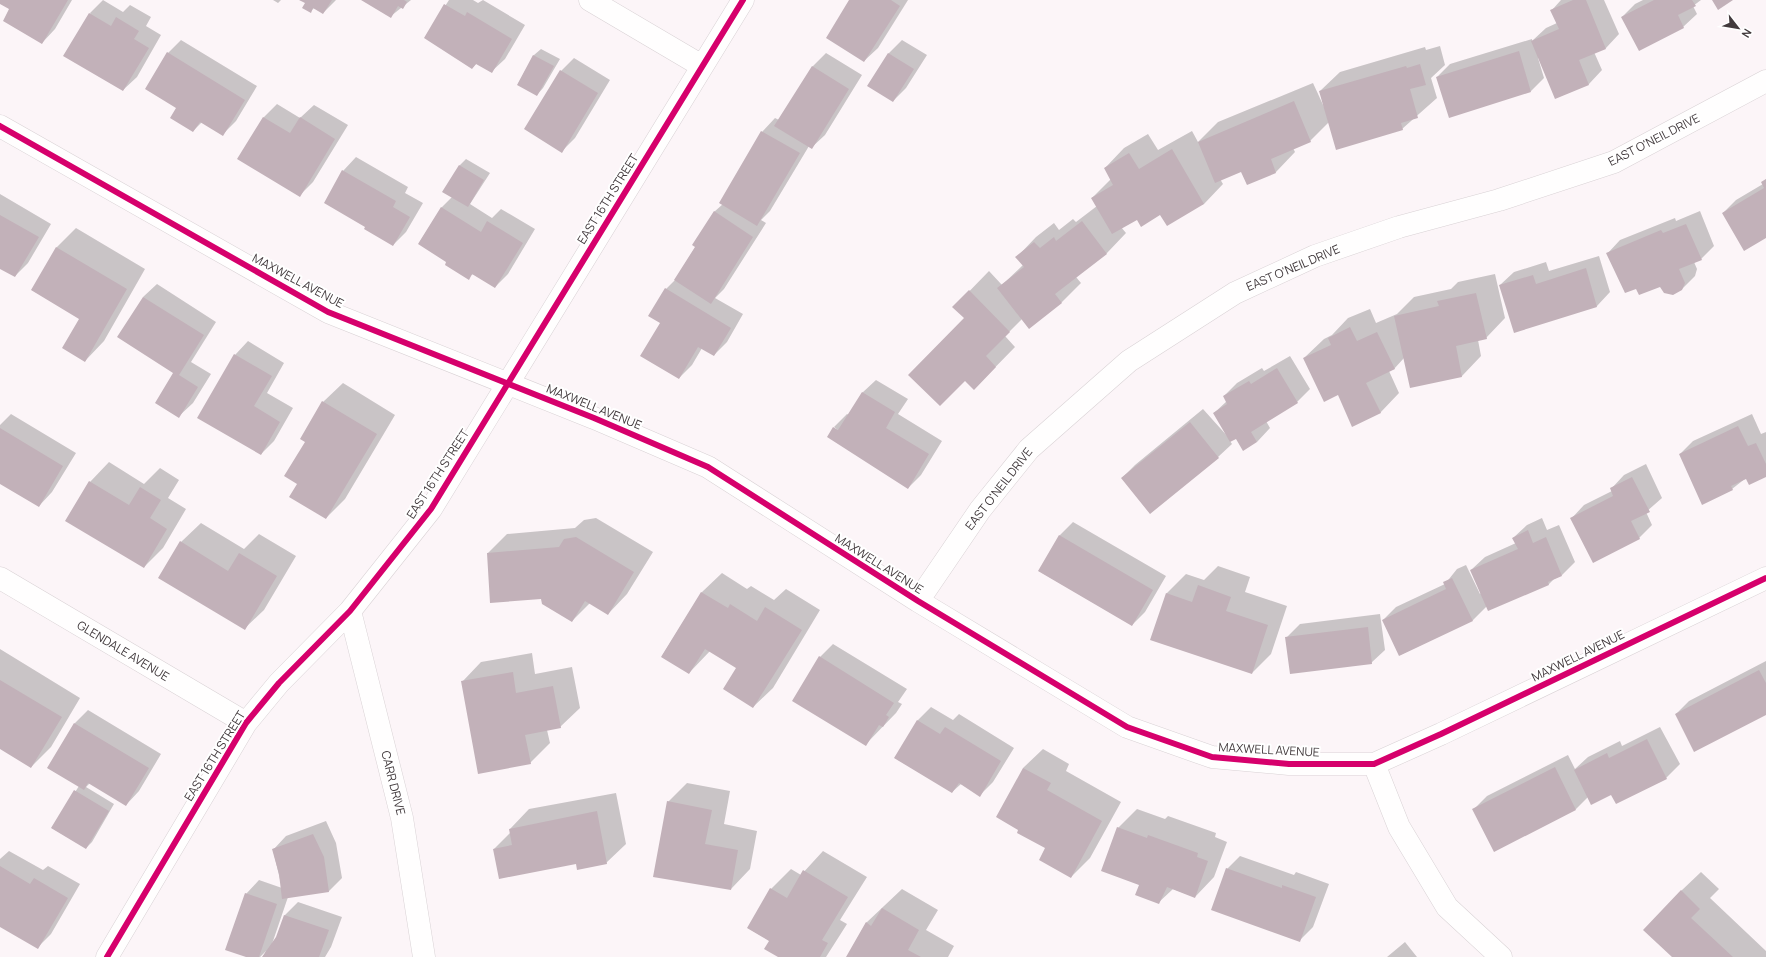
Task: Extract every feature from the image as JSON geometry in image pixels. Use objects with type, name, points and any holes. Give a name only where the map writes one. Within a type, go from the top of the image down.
[{"type":"street","points":[[590,0],[702,66]]},
{"type":"street","name":"EAST 16TH STREET","points":[[108,957],[246,723],[279,683],[350,611],[431,509],[743,0]]},
{"type":"street","name":"EAST O'NEIL DRIVE","points":[[918,601],[980,510],[1029,449],[1129,361],[1235,293],[1315,256],[1399,227],[1499,200],[1614,162],[1766,81]]},
{"type":"street","name":"MAXWELL AVENUE","points":[[0,126],[328,312],[594,418],[708,467],[918,601],[1127,727],[1212,757],[1289,764],[1374,764],[1441,734],[1766,578]]},
{"type":"street","name":"GLENDALE AVENUE","points":[[0,578],[246,723]]},
{"type":"street","name":"CARR DRIVE","points":[[350,611],[402,818],[424,957]]},
{"type":"street","points":[[1374,764],[1399,827],[1447,907],[1501,957]]},
{"type":"building","points":[[0,0],[68,0],[42,44],[3,21],[9,9],[0,4]]},
{"type":"building","points":[[299,0],[332,0],[323,14],[313,8],[311,13],[302,8],[305,3]]},
{"type":"building","points":[[361,0],[404,0],[407,2],[403,9],[398,6],[391,18]]},
{"type":"building","points":[[849,0],[891,0],[900,6],[864,62],[826,38]]},
{"type":"building","points":[[1573,0],[1586,0],[1606,49],[1579,60],[1589,85],[1555,99],[1531,41],[1559,29],[1550,10]]},
{"type":"building","points":[[1654,0],[1692,0],[1696,6],[1678,15],[1684,28],[1639,51],[1621,17]]},
{"type":"building","points":[[1712,0],[1733,0],[1718,10]]},
{"type":"building","points":[[444,4],[465,16],[467,12],[512,39],[492,73],[476,64],[472,69],[424,38]]},
{"type":"building","points":[[89,13],[111,26],[116,17],[139,31],[134,39],[149,48],[123,91],[63,56]]},
{"type":"building","points":[[1519,51],[1531,92],[1449,118],[1436,77]]},
{"type":"building","points":[[167,52],[245,100],[223,136],[200,122],[193,132],[170,118],[176,108],[145,89]]},
{"type":"building","points":[[888,53],[914,69],[893,102],[867,86]]},
{"type":"building","points":[[533,55],[554,66],[537,96],[517,85]]},
{"type":"building","points":[[1420,64],[1426,85],[1410,89],[1418,118],[1401,123],[1403,130],[1336,150],[1319,91],[1406,66],[1407,68]]},
{"type":"building","points":[[812,66],[849,89],[812,149],[774,126]]},
{"type":"building","points":[[560,70],[598,93],[562,153],[524,129]]},
{"type":"building","points":[[1294,101],[1311,142],[1271,159],[1276,173],[1247,185],[1241,172],[1215,183],[1198,142]]},
{"type":"building","points":[[263,117],[290,133],[300,117],[335,139],[300,197],[237,159]]},
{"type":"building","points":[[761,131],[800,153],[757,226],[719,203]]},
{"type":"building","points":[[1172,149],[1204,204],[1167,226],[1160,215],[1141,227],[1137,220],[1112,234],[1091,198],[1113,185],[1104,168],[1129,153],[1139,169]]},
{"type":"building","points":[[459,165],[484,180],[468,207],[442,192]]},
{"type":"building","points":[[342,170],[396,201],[393,207],[410,217],[393,246],[364,229],[365,227],[324,203]]},
{"type":"building","points":[[1766,179],[1766,238],[1744,251],[1722,213],[1764,188],[1761,182]]},
{"type":"building","points":[[441,207],[481,232],[487,221],[523,243],[495,288],[472,274],[469,280],[445,265],[446,262],[418,244]]},
{"type":"building","points":[[714,211],[753,237],[711,304],[674,280],[695,247],[692,245]]},
{"type":"building","points":[[0,215],[39,237],[15,277],[0,269]]},
{"type":"building","points":[[1082,221],[1107,254],[1055,294],[1062,303],[1029,329],[997,288],[1024,267],[1015,257],[1034,242],[1040,248],[1054,237],[1056,241]]},
{"type":"building","points":[[1686,224],[1702,260],[1679,269],[1685,283],[1682,290],[1673,295],[1664,293],[1660,287],[1639,295],[1636,289],[1625,293],[1606,253],[1661,230],[1663,233]]},
{"type":"building","points":[[56,247],[127,289],[85,362],[62,348],[79,319],[31,290]]},
{"type":"building","points":[[1586,268],[1597,307],[1514,333],[1499,285],[1533,275],[1536,284]]},
{"type":"building","points":[[665,288],[731,328],[714,356],[698,347],[679,379],[640,356],[660,323],[648,316]]},
{"type":"building","points":[[969,290],[1010,332],[986,356],[996,367],[974,390],[965,381],[940,406],[908,375],[964,318],[952,307]]},
{"type":"building","points":[[1476,293],[1487,339],[1456,346],[1462,377],[1410,388],[1394,316],[1439,306],[1437,301]]},
{"type":"building","points":[[143,297],[204,335],[179,375],[198,387],[179,418],[155,403],[173,373],[117,337]]},
{"type":"building","points":[[1350,327],[1357,341],[1377,332],[1395,369],[1366,383],[1381,413],[1352,427],[1338,395],[1324,402],[1303,358],[1331,345],[1328,338]]},
{"type":"building","points":[[234,354],[272,376],[254,406],[280,422],[261,455],[197,418]]},
{"type":"building","points":[[1277,368],[1298,403],[1251,432],[1257,442],[1243,451],[1236,439],[1230,442],[1213,413],[1227,404],[1223,396],[1249,381],[1251,384]]},
{"type":"building","points":[[862,392],[895,412],[886,428],[929,454],[908,489],[827,437],[833,427],[838,430]]},
{"type":"building","points":[[322,401],[377,434],[326,519],[289,497],[297,484],[284,476],[305,442],[300,439]]},
{"type":"building","points":[[1190,422],[1219,458],[1150,514],[1121,478]]},
{"type":"building","points":[[1738,426],[1748,446],[1756,443],[1766,464],[1766,477],[1749,485],[1746,479],[1731,486],[1733,490],[1702,505],[1679,454]]},
{"type":"building","points":[[0,428],[63,466],[39,507],[0,484]]},
{"type":"building","points":[[1632,477],[1650,512],[1631,521],[1640,539],[1593,563],[1570,518],[1613,496],[1610,488]]},
{"type":"building","points":[[89,481],[129,505],[140,487],[161,500],[150,518],[167,529],[144,568],[65,521]]},
{"type":"building","points":[[1528,530],[1533,543],[1546,537],[1562,576],[1548,582],[1549,585],[1488,611],[1470,570],[1518,549],[1512,538]]},
{"type":"building","points":[[1059,535],[1153,590],[1132,626],[1038,571]]},
{"type":"building","points":[[576,537],[634,572],[608,615],[585,601],[572,622],[542,604],[541,599],[490,603],[487,553],[559,547],[564,539]]},
{"type":"building","points":[[180,541],[228,571],[239,553],[277,576],[245,630],[158,578]]},
{"type":"building","points":[[1452,578],[1473,621],[1399,656],[1382,620],[1446,589],[1443,582]]},
{"type":"building","points":[[1198,585],[1231,597],[1226,611],[1268,625],[1252,674],[1150,640],[1166,593],[1192,602]]},
{"type":"building","points":[[701,592],[728,608],[730,604],[757,621],[765,607],[802,630],[753,708],[723,689],[736,668],[705,649],[689,674],[661,657]]},
{"type":"building","points":[[1368,627],[1372,664],[1290,674],[1285,637]]},
{"type":"building","points":[[819,656],[894,703],[886,715],[889,717],[883,727],[879,725],[866,746],[792,701]]},
{"type":"building","points":[[1759,670],[1766,683],[1766,715],[1694,752],[1675,714]]},
{"type":"building","points":[[513,672],[516,693],[553,686],[561,728],[525,735],[531,764],[478,774],[461,681]]},
{"type":"building","points":[[0,680],[62,717],[31,768],[0,749]]},
{"type":"building","points":[[917,720],[940,734],[945,727],[1001,761],[980,797],[959,783],[952,793],[894,758]]},
{"type":"building","points":[[74,723],[149,768],[126,806],[88,783],[84,790],[47,768]]},
{"type":"building","points":[[1647,739],[1667,779],[1616,804],[1611,795],[1591,805],[1574,770],[1607,753],[1609,758]]},
{"type":"building","points":[[1555,767],[1576,810],[1494,852],[1472,809]]},
{"type":"building","points":[[1023,768],[1051,783],[1047,790],[1102,821],[1071,878],[1039,860],[1045,848],[1017,833],[1018,830],[996,817]]},
{"type":"building","points":[[74,790],[109,811],[86,849],[51,828]]},
{"type":"building","points":[[667,801],[712,810],[705,844],[738,850],[731,890],[653,877]]},
{"type":"building","points":[[597,811],[607,864],[577,870],[576,864],[499,879],[493,849],[512,845],[509,829]]},
{"type":"building","points":[[1117,827],[1147,838],[1148,835],[1198,853],[1197,857],[1208,861],[1195,898],[1167,887],[1159,904],[1135,895],[1139,885],[1101,871]]},
{"type":"building","points":[[313,834],[324,857],[329,892],[282,899],[279,874],[272,849]]},
{"type":"building","points":[[0,866],[30,884],[34,878],[68,898],[38,949],[0,927]]},
{"type":"building","points":[[1226,868],[1282,888],[1282,885],[1316,897],[1300,942],[1211,910]]},
{"type":"building","points":[[803,870],[848,897],[822,940],[828,943],[820,957],[778,957],[764,949],[769,941],[747,928],[770,888],[787,898]]},
{"type":"building","points":[[1681,890],[1700,909],[1691,918],[1733,957],[1672,957],[1643,930]]},
{"type":"building","points":[[245,893],[277,904],[259,957],[246,957],[225,950]]},
{"type":"building","points":[[882,908],[919,930],[908,950],[921,957],[846,957],[866,922],[871,926]]},
{"type":"building","points":[[284,915],[329,930],[319,957],[262,957],[276,937]]},
{"type":"cycle path","points":[[107,957],[246,723],[279,683],[350,611],[431,509],[743,0]]},
{"type":"cycle path","points":[[0,126],[328,312],[594,418],[708,467],[918,601],[1127,727],[1212,757],[1289,764],[1374,764],[1441,734],[1766,578]]}]
